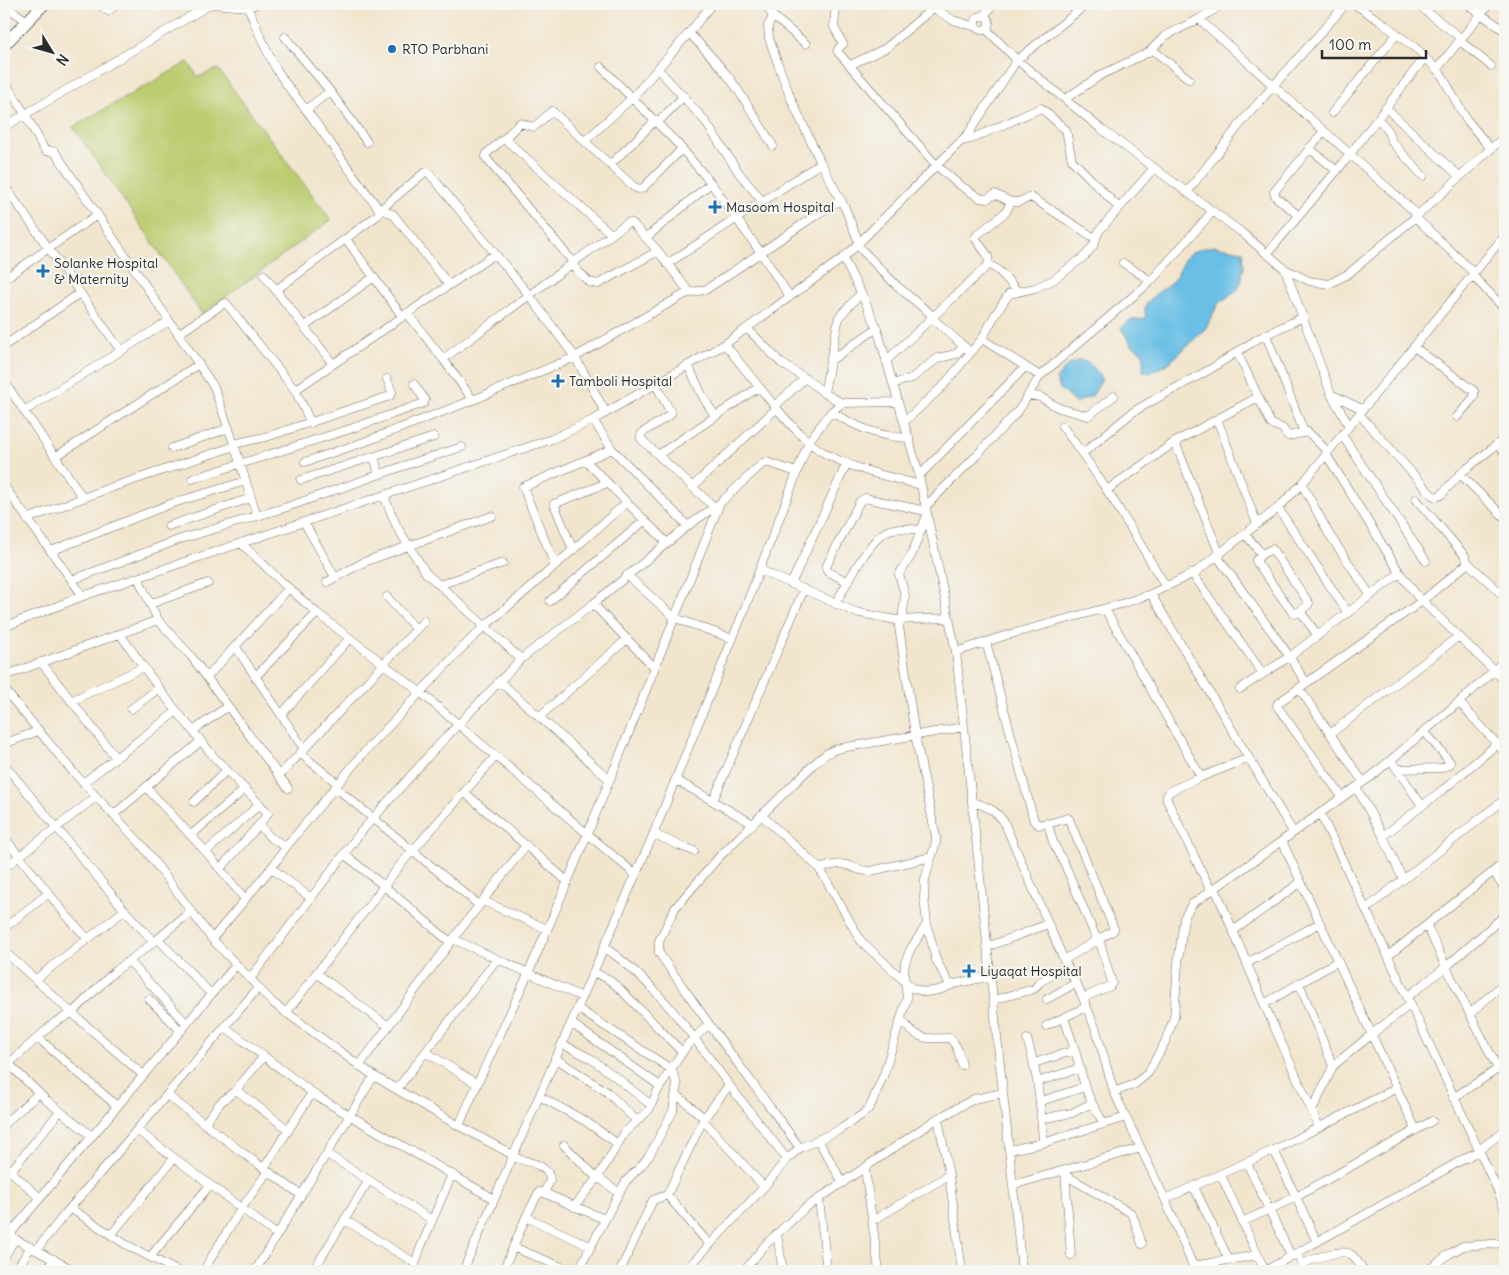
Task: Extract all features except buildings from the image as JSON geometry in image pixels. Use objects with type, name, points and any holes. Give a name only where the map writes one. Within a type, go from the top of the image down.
[{"type":"highway","points":[[4,45],[33,4]]},
{"type":"highway","points":[[4,35],[44,4]]},
{"type":"street","points":[[99,4],[108,11],[116,4]]},
{"type":"street","points":[[4,127],[211,4],[252,5],[269,56],[290,91],[306,110],[351,174],[380,209],[393,214],[449,285]]},
{"type":"street","points":[[585,141],[632,98],[712,4]]},
{"type":"street","points":[[765,4],[773,16],[806,44]]},
{"type":"street","points":[[836,4],[834,27],[843,44],[838,51],[936,165],[964,189],[980,198],[986,199],[995,194],[1011,202],[1018,202],[1031,197],[1096,239]]},
{"type":"street","points":[[976,27],[976,19],[983,16],[993,4]]},
{"type":"street","points":[[4,627],[83,596],[552,439],[593,420],[656,385],[748,329],[843,258],[968,134],[1017,60],[1087,4]]},
{"type":"street","points":[[1065,99],[1101,75],[1153,50],[1165,36],[1199,19],[1223,4]]},
{"type":"street","points":[[1187,192],[1245,118],[1346,4]]},
{"type":"street","points":[[1354,4],[1397,34],[1425,57],[1441,74],[1466,119],[1491,149]]},
{"type":"street","points":[[1417,4],[1491,66]]},
{"type":"street","points":[[1467,4],[1505,32]]},
{"type":"street","points":[[1436,69],[1489,4]]},
{"type":"street","points":[[4,5],[24,19]]},
{"type":"street","points":[[850,65],[886,48],[930,6],[953,20],[980,30],[986,29],[989,25],[986,17],[983,16]]},
{"type":"street","points":[[773,16],[768,26],[769,38],[778,67],[821,163],[841,200],[858,244],[896,286],[971,352]]},
{"type":"street","points":[[1199,19],[1274,85],[1416,216],[1505,309]]},
{"type":"street","points":[[986,29],[1017,60],[1100,128],[1213,211],[1285,269],[1309,281],[1330,284],[1348,274],[1505,136]]},
{"type":"street","points":[[689,33],[731,80],[773,146]]},
{"type":"street","points":[[1332,113],[1397,34]]},
{"type":"street","points":[[284,37],[330,92],[367,142]]},
{"type":"street","points":[[1153,50],[1189,79]]},
{"type":"street","points":[[1267,254],[1337,171],[1425,57]]},
{"type":"street","points":[[601,67],[682,149],[711,183],[761,252],[790,297]]},
{"type":"street","points":[[658,69],[705,121],[739,173],[762,201]]},
{"type":"street","points":[[4,80],[7,91],[26,114],[44,149],[55,152],[214,386],[257,516]]},
{"type":"street","points":[[306,110],[330,92]]},
{"type":"street","points":[[610,165],[684,96]]},
{"type":"street","points":[[961,141],[971,139],[1041,108],[1066,130],[1072,160],[1119,208]]},
{"type":"street","points":[[1386,108],[1460,177]]},
{"type":"street","points":[[658,251],[598,284],[588,282],[486,156],[520,123],[534,127],[552,111],[634,187],[639,189],[643,188],[682,149]]},
{"type":"street","points":[[1378,118],[1387,129],[1392,142],[1423,176]]},
{"type":"street","points":[[1299,216],[1276,197],[1274,192],[1324,131]]},
{"type":"street","points":[[504,139],[611,234]]},
{"type":"street","points":[[1309,148],[1337,171]]},
{"type":"street","points":[[667,264],[821,163]]},
{"type":"street","points":[[904,422],[943,386],[982,339],[994,315],[1007,296],[1036,288],[1053,280],[1086,256],[1093,246],[1099,231],[1154,168]]},
{"type":"street","points":[[276,290],[378,215],[380,209],[427,172],[529,295],[575,357],[606,413]]},
{"type":"street","points":[[647,238],[711,183]]},
{"type":"street","points":[[4,187],[121,351]]},
{"type":"street","points":[[305,462],[364,442],[473,400],[575,357],[689,292],[707,289],[819,212],[841,200]]},
{"type":"street","points":[[989,265],[988,256],[976,240],[976,237],[1006,212],[1011,202]]},
{"type":"street","points":[[950,985],[936,960],[927,924],[924,898],[925,880],[936,838],[915,736],[900,621],[905,596],[899,574],[911,556],[926,511],[1019,410],[1040,376],[1150,281],[1213,211]]},
{"type":"street","points":[[4,280],[97,215]]},
{"type":"street","points":[[443,359],[629,222],[647,238],[689,292]]},
{"type":"street","points":[[956,652],[1151,594],[1192,573],[1218,555],[1278,508],[1302,484],[1505,235]]},
{"type":"street","points":[[346,239],[404,315],[443,359],[473,400]]},
{"type":"street","points":[[294,390],[495,254]]},
{"type":"street","points":[[843,258],[877,328],[909,438],[921,485],[956,652],[1022,1271]]},
{"type":"street","points":[[1123,263],[1150,281]]},
{"type":"street","points":[[989,265],[997,270],[1018,292]]},
{"type":"street","points":[[886,361],[989,265]]},
{"type":"street","points":[[1285,269],[1331,394],[1349,426]]},
{"type":"street","points":[[264,275],[333,364]]},
{"type":"street","points":[[304,327],[374,277]]},
{"type":"street","points":[[4,346],[80,293]]},
{"type":"street","points":[[824,393],[840,317],[861,293]]},
{"type":"street","points":[[178,334],[226,303],[294,390],[311,423]]},
{"type":"street","points":[[1082,453],[1133,412],[1209,370],[1266,335],[1303,318]]},
{"type":"street","points":[[24,412],[169,321]]},
{"type":"street","points":[[830,361],[877,328]]},
{"type":"street","points":[[748,329],[781,363],[824,393],[842,403],[898,402]]},
{"type":"street","points":[[1266,335],[1304,432]]},
{"type":"street","points":[[982,339],[1040,376]]},
{"type":"street","points":[[725,344],[793,428],[825,453],[847,464],[873,473],[921,485]]},
{"type":"street","points":[[893,384],[912,378],[938,358],[956,354],[964,346]]},
{"type":"street","points":[[1414,347],[1474,391],[1474,397],[1457,417]]},
{"type":"street","points":[[1237,352],[1272,425],[1282,428],[1288,436],[1308,432],[1327,453],[1400,573],[1422,601],[1505,681]]},
{"type":"street","points":[[55,457],[199,364]]},
{"type":"street","points":[[688,365],[703,397],[715,416]]},
{"type":"street","points":[[919,476],[1025,367]]},
{"type":"street","points":[[692,487],[805,378]]},
{"type":"street","points":[[27,518],[235,445],[311,423],[390,396],[392,392],[387,379]]},
{"type":"street","points":[[4,381],[82,498]]},
{"type":"street","points":[[192,479],[424,403],[425,400],[414,384]]},
{"type":"street","points":[[656,385],[671,412],[670,415],[642,433],[641,439],[692,487],[717,505]]},
{"type":"street","points":[[658,455],[758,387]]},
{"type":"street","points":[[1331,394],[1361,412],[1433,496],[1436,497],[1441,495],[1460,474],[1505,438]]},
{"type":"street","points":[[1028,395],[1040,398],[1059,408],[1088,416],[1114,396]]},
{"type":"street","points":[[1107,490],[1175,442],[1258,397]]},
{"type":"street","points":[[463,1271],[654,834],[733,639],[809,441],[830,412],[842,403]]},
{"type":"street","points":[[830,412],[856,426],[879,435],[892,438],[909,438]]},
{"type":"street","points":[[1217,419],[1257,524]]},
{"type":"street","points":[[593,420],[612,450],[688,526]]},
{"type":"street","points":[[1062,426],[1107,490],[1166,587]]},
{"type":"street","points":[[172,448],[229,428]]},
{"type":"street","points":[[1342,435],[1426,561]]},
{"type":"street","points":[[301,480],[434,437]]},
{"type":"street","points":[[1175,442],[1218,555],[1290,657],[1306,683]]},
{"type":"street","points":[[1497,444],[1505,453]]},
{"type":"street","points":[[72,580],[182,539],[287,507],[462,446]]},
{"type":"street","points":[[555,565],[523,487],[612,450]]},
{"type":"street","points":[[374,457],[379,474]]},
{"type":"street","points":[[586,461],[667,543]]},
{"type":"street","points":[[250,979],[344,854],[374,818],[458,724],[521,659],[717,505],[763,463],[770,463],[796,472]]},
{"type":"street","points":[[791,584],[847,464]]},
{"type":"street","points":[[1460,474],[1505,518]]},
{"type":"street","points":[[51,551],[170,504],[246,481]]},
{"type":"street","points":[[573,550],[554,504],[607,483]]},
{"type":"street","points":[[1302,484],[1329,534],[1371,596]]},
{"type":"street","points":[[4,486],[83,596]]},
{"type":"street","points":[[384,496],[397,527],[426,573],[521,659]]},
{"type":"street","points":[[168,526],[251,498]]},
{"type":"street","points":[[848,582],[827,571],[826,567],[860,501],[865,498],[926,511]]},
{"type":"street","points":[[1416,499],[1466,556],[1468,563],[1505,597]]},
{"type":"street","points":[[212,939],[360,756],[420,692],[485,626],[626,503]]},
{"type":"street","points":[[459,1126],[547,929],[587,834],[675,618],[717,505]]},
{"type":"street","points":[[1278,508],[1348,613]]},
{"type":"street","points":[[327,582],[364,562],[492,516]]},
{"type":"street","points":[[550,601],[644,521]]},
{"type":"street","points":[[304,522],[335,577]]},
{"type":"street","points":[[835,604],[864,556],[880,536],[898,528],[920,530]]},
{"type":"street","points":[[1245,534],[1262,554]]},
{"type":"street","points":[[241,543],[289,588],[420,692],[636,875]]},
{"type":"street","points":[[1272,549],[1309,602],[1308,605],[1293,614],[1256,562],[1262,554],[1272,549]]},
{"type":"street","points":[[439,585],[503,563]]},
{"type":"street","points":[[1342,798],[1277,706],[1278,703],[1422,601],[1468,563]]},
{"type":"street","points":[[760,570],[855,612],[900,621],[949,618]]},
{"type":"street","points":[[1192,573],[1263,674]]},
{"type":"street","points":[[1240,689],[1290,657],[1400,573]]},
{"type":"street","points":[[627,575],[675,618],[733,639]]},
{"type":"street","points":[[138,578],[158,620],[191,656],[288,788]]},
{"type":"street","points":[[150,604],[208,583]]},
{"type":"street","points":[[207,678],[289,588]]},
{"type":"street","points":[[713,801],[804,589]]},
{"type":"street","points":[[1151,594],[1293,832]]},
{"type":"street","points":[[387,597],[416,630]]},
{"type":"street","points":[[593,604],[654,667]]},
{"type":"street","points":[[1105,609],[1202,777]]},
{"type":"street","points":[[1300,611],[1318,636]]},
{"type":"street","points":[[255,677],[318,612]]},
{"type":"street","points":[[4,676],[158,620]]},
{"type":"street","points":[[278,776],[424,621]]},
{"type":"street","points":[[120,634],[201,741],[268,813],[220,869]]},
{"type":"street","points":[[1330,734],[1459,636]]},
{"type":"street","points":[[281,715],[350,638]]},
{"type":"street","points":[[539,717],[627,638]]},
{"type":"street","points":[[986,642],[1034,821],[1039,825],[1069,819],[1114,929],[1114,932],[1098,939],[1040,982],[1034,989],[993,1000]]},
{"type":"street","points":[[235,646],[281,715],[302,751],[336,786],[412,851],[481,903],[547,929]]},
{"type":"street","points":[[1114,1092],[1136,1084],[1148,1073],[1165,1042],[1174,1018],[1184,918],[1192,904],[1363,782],[1459,702],[1505,659]]},
{"type":"street","points":[[41,662],[116,758]]},
{"type":"street","points":[[71,701],[144,667]]},
{"type":"street","points":[[499,681],[609,779]]},
{"type":"street","points":[[131,709],[159,688]]},
{"type":"street","points":[[1298,688],[1363,782]]},
{"type":"street","points":[[5,692],[84,784],[140,844],[212,939],[272,1003],[374,1076],[513,1156],[538,1165],[548,1174],[550,1180],[544,1193]]},
{"type":"street","points":[[1459,702],[1501,743],[1505,753]]},
{"type":"street","points":[[193,731],[228,706]]},
{"type":"street","points":[[84,784],[177,711]]},
{"type":"street","points":[[800,1148],[709,1024],[660,953],[659,941],[674,908],[720,856],[813,765],[833,750],[964,727]]},
{"type":"street","points":[[4,744],[38,731]]},
{"type":"street","points":[[1397,769],[1441,768],[1449,765],[1450,762],[1424,731]]},
{"type":"street","points":[[113,815],[201,741]]},
{"type":"street","points":[[1382,836],[1444,790],[1501,743]]},
{"type":"street","points":[[286,1013],[412,851],[496,756]]},
{"type":"street","points":[[1249,758],[1170,791],[1167,800],[1233,931],[1319,1127]]},
{"type":"street","points":[[1391,760],[1422,806]]},
{"type":"street","points":[[4,764],[125,910],[212,994]]},
{"type":"street","points":[[194,802],[227,770]]},
{"type":"street","points":[[676,780],[753,824]]},
{"type":"street","points":[[146,787],[191,835],[245,899]]},
{"type":"street","points":[[1356,787],[1403,880]]},
{"type":"street","points":[[191,835],[245,789]]},
{"type":"street","points":[[464,792],[567,881]]},
{"type":"street","points":[[4,868],[96,796]]},
{"type":"street","points":[[1366,909],[1505,799]]},
{"type":"street","points":[[972,802],[988,807],[996,812],[1004,822],[1096,1030],[1114,1092],[1165,1199],[1194,1269],[1258,1255]]},
{"type":"street","points":[[206,852],[260,804]]},
{"type":"street","points":[[1320,813],[1498,1191],[1505,1211]]},
{"type":"street","points":[[762,815],[819,869],[861,941],[906,984],[926,992],[991,976]]},
{"type":"street","points":[[1047,824],[1052,842],[1065,865],[1098,939],[1112,983],[1110,986],[1082,998]]},
{"type":"street","points":[[259,825],[270,837],[286,847]]},
{"type":"street","points":[[654,834],[694,851]]},
{"type":"street","points":[[4,837],[66,915],[88,939]]},
{"type":"street","points":[[1282,841],[1416,1130]]},
{"type":"street","points":[[359,1066],[526,845]]},
{"type":"street","points":[[344,854],[452,941],[528,972],[582,997]]},
{"type":"street","points":[[819,869],[838,864],[871,872],[931,856]]},
{"type":"street","points":[[1388,956],[1505,862]]},
{"type":"street","points":[[271,868],[311,898]]},
{"type":"street","points":[[1494,872],[1505,890]]},
{"type":"street","points":[[1233,931],[1301,882]]},
{"type":"street","points":[[4,928],[49,893]]},
{"type":"street","points":[[36,979],[125,910]]},
{"type":"street","points":[[92,1136],[6,1066],[54,1023],[72,1013],[114,972],[156,941],[190,910]]},
{"type":"street","points":[[1312,1111],[1333,1066],[1372,1034],[1505,915]]},
{"type":"street","points":[[1247,963],[1320,923]]},
{"type":"street","points":[[685,1271],[764,1187],[787,1158],[800,1148],[839,1130],[870,1107],[884,1074],[907,998],[904,974],[907,956],[927,924]]},
{"type":"street","points":[[987,947],[1048,924]]},
{"type":"street","points":[[1427,926],[1446,967],[1502,1066],[1453,1098]]},
{"type":"street","points":[[604,947],[629,965],[648,984],[694,1038],[787,1158]]},
{"type":"street","points":[[4,951],[144,1075]]},
{"type":"street","points":[[397,1089],[497,959]]},
{"type":"street","points":[[129,961],[184,1028]]},
{"type":"street","points":[[1264,1004],[1338,961]]},
{"type":"street","points":[[4,1256],[13,1237],[40,1198],[236,965]]},
{"type":"street","points":[[593,972],[608,979],[620,989],[682,1052]]},
{"type":"street","points":[[316,973],[388,1026]]},
{"type":"street","points":[[1471,1013],[1505,982]]},
{"type":"street","points":[[1047,999],[1076,983]]},
{"type":"street","points":[[1299,983],[1333,1066]]},
{"type":"street","points":[[15,1271],[258,988]]},
{"type":"street","points":[[149,999],[184,1028]]},
{"type":"street","points":[[1046,1026],[1086,1007]]},
{"type":"street","points":[[577,1008],[671,1068],[677,1081],[673,1111],[648,1156],[618,1193],[578,1271]]},
{"type":"street","points":[[1064,1018],[1085,1087],[1104,1124]]},
{"type":"street","points":[[901,1019],[909,1029],[920,1037],[930,1039],[949,1038],[952,1040],[957,1046],[962,1065]]},
{"type":"street","points":[[571,1023],[660,1086]]},
{"type":"street","points":[[574,1206],[598,1178],[625,1132],[647,1112],[660,1086],[682,1052],[709,1024]]},
{"type":"street","points":[[225,1027],[312,1093],[494,1199]]},
{"type":"street","points":[[38,1038],[117,1106]]},
{"type":"street","points":[[1027,1038],[1038,1082],[1043,1143]]},
{"type":"street","points":[[562,1044],[590,1058],[651,1106]]},
{"type":"street","points":[[1034,1063],[1075,1050]]},
{"type":"street","points":[[426,1052],[477,1084]]},
{"type":"street","points":[[204,1124],[220,1103],[236,1090],[264,1056]]},
{"type":"street","points":[[555,1058],[607,1092],[637,1121]]},
{"type":"street","points":[[1038,1082],[1080,1068]]},
{"type":"street","points":[[255,1271],[374,1076]]},
{"type":"street","points":[[620,1271],[653,1200],[667,1195],[704,1119],[729,1085]]},
{"type":"street","points":[[1040,1101],[1085,1087]]},
{"type":"street","points":[[1165,1199],[1247,1163],[1397,1088]]},
{"type":"street","points":[[236,1090],[289,1130]]},
{"type":"street","points":[[4,1124],[39,1093]]},
{"type":"street","points":[[203,1271],[312,1093]]},
{"type":"street","points":[[744,1271],[765,1245],[805,1208],[938,1118],[974,1099],[1003,1093]]},
{"type":"street","points":[[676,1094],[704,1119],[764,1187]]},
{"type":"street","points":[[167,1095],[301,1194]]},
{"type":"street","points":[[539,1096],[585,1121],[618,1144]]},
{"type":"street","points":[[1042,1119],[1072,1113],[1092,1103]]},
{"type":"street","points":[[40,1198],[7,1168],[60,1111]]},
{"type":"street","points":[[1009,1150],[1043,1143],[1126,1117]]},
{"type":"street","points":[[938,1118],[949,1175],[962,1271]]},
{"type":"street","points":[[1242,1222],[1296,1198],[1432,1121]]},
{"type":"street","points":[[137,1130],[277,1235]]},
{"type":"street","points":[[1221,1174],[1265,1271],[1478,1151],[1505,1130]]},
{"type":"street","points":[[818,1140],[843,1183]]},
{"type":"street","points":[[564,1146],[598,1178],[618,1193]]},
{"type":"street","points":[[1013,1185],[1065,1172],[1141,1148]]},
{"type":"street","points":[[1274,1150],[1318,1242]]},
{"type":"street","points":[[327,1154],[432,1220]]},
{"type":"street","points":[[111,1235],[174,1158]]},
{"type":"street","points":[[1247,1163],[1268,1210],[1294,1255],[1307,1271]]},
{"type":"street","points":[[865,1168],[879,1271]]},
{"type":"street","points":[[1065,1172],[1126,1209],[1134,1219],[1142,1244]]},
{"type":"street","points":[[1065,1172],[1071,1255]]},
{"type":"street","points":[[345,1220],[414,1267],[452,1174]]},
{"type":"street","points":[[872,1222],[949,1175]]},
{"type":"street","points":[[313,1271],[369,1180]]},
{"type":"street","points":[[150,1257],[210,1186]]},
{"type":"street","points":[[1194,1186],[1229,1260]]},
{"type":"street","points":[[1498,1191],[1505,1186]]},
{"type":"street","points":[[503,1271],[539,1192],[604,1219]]},
{"type":"street","points":[[667,1195],[710,1245]]},
{"type":"street","points":[[819,1199],[827,1271]]},
{"type":"street","points":[[70,1208],[111,1235],[177,1271]]},
{"type":"street","points":[[526,1217],[590,1246]]},
{"type":"street","points":[[4,1227],[13,1237],[75,1271]]},
{"type":"street","points":[[777,1234],[783,1271]]},
{"type":"street","points":[[1427,1271],[1463,1246],[1505,1242]]},
{"type":"street","points":[[513,1248],[571,1271]]},
{"type":"street","points":[[1302,1264],[1321,1256],[1346,1253],[1353,1256],[1364,1271]]},
{"type":"street","points":[[46,1271],[54,1259]]},
{"type":"green space","points":[[188,62],[198,77],[218,69],[331,220],[202,314],[73,127]]},
{"type":"water","points":[[1214,246],[1243,251],[1244,265],[1238,289],[1218,304],[1206,328],[1169,363],[1150,373],[1143,371],[1144,356],[1141,351],[1132,345],[1121,328],[1131,320],[1146,318],[1145,308],[1147,303],[1174,279],[1188,255]]},
{"type":"water","points":[[1080,360],[1091,365],[1102,380],[1092,396],[1075,403],[1060,389],[1056,379],[1068,365]]},
{"type":"place","name":"RTO Parbhani","points":[[392,49]]},
{"type":"place","name":"Masoom Hospital","points":[[715,207]]},
{"type":"place","name":"Solanke Hospital & Maternity","points":[[43,271]]},
{"type":"place","name":"Tamboli Hospital","points":[[558,381]]},
{"type":"place","name":"Liyaqat Hospital","points":[[969,971]]}]
